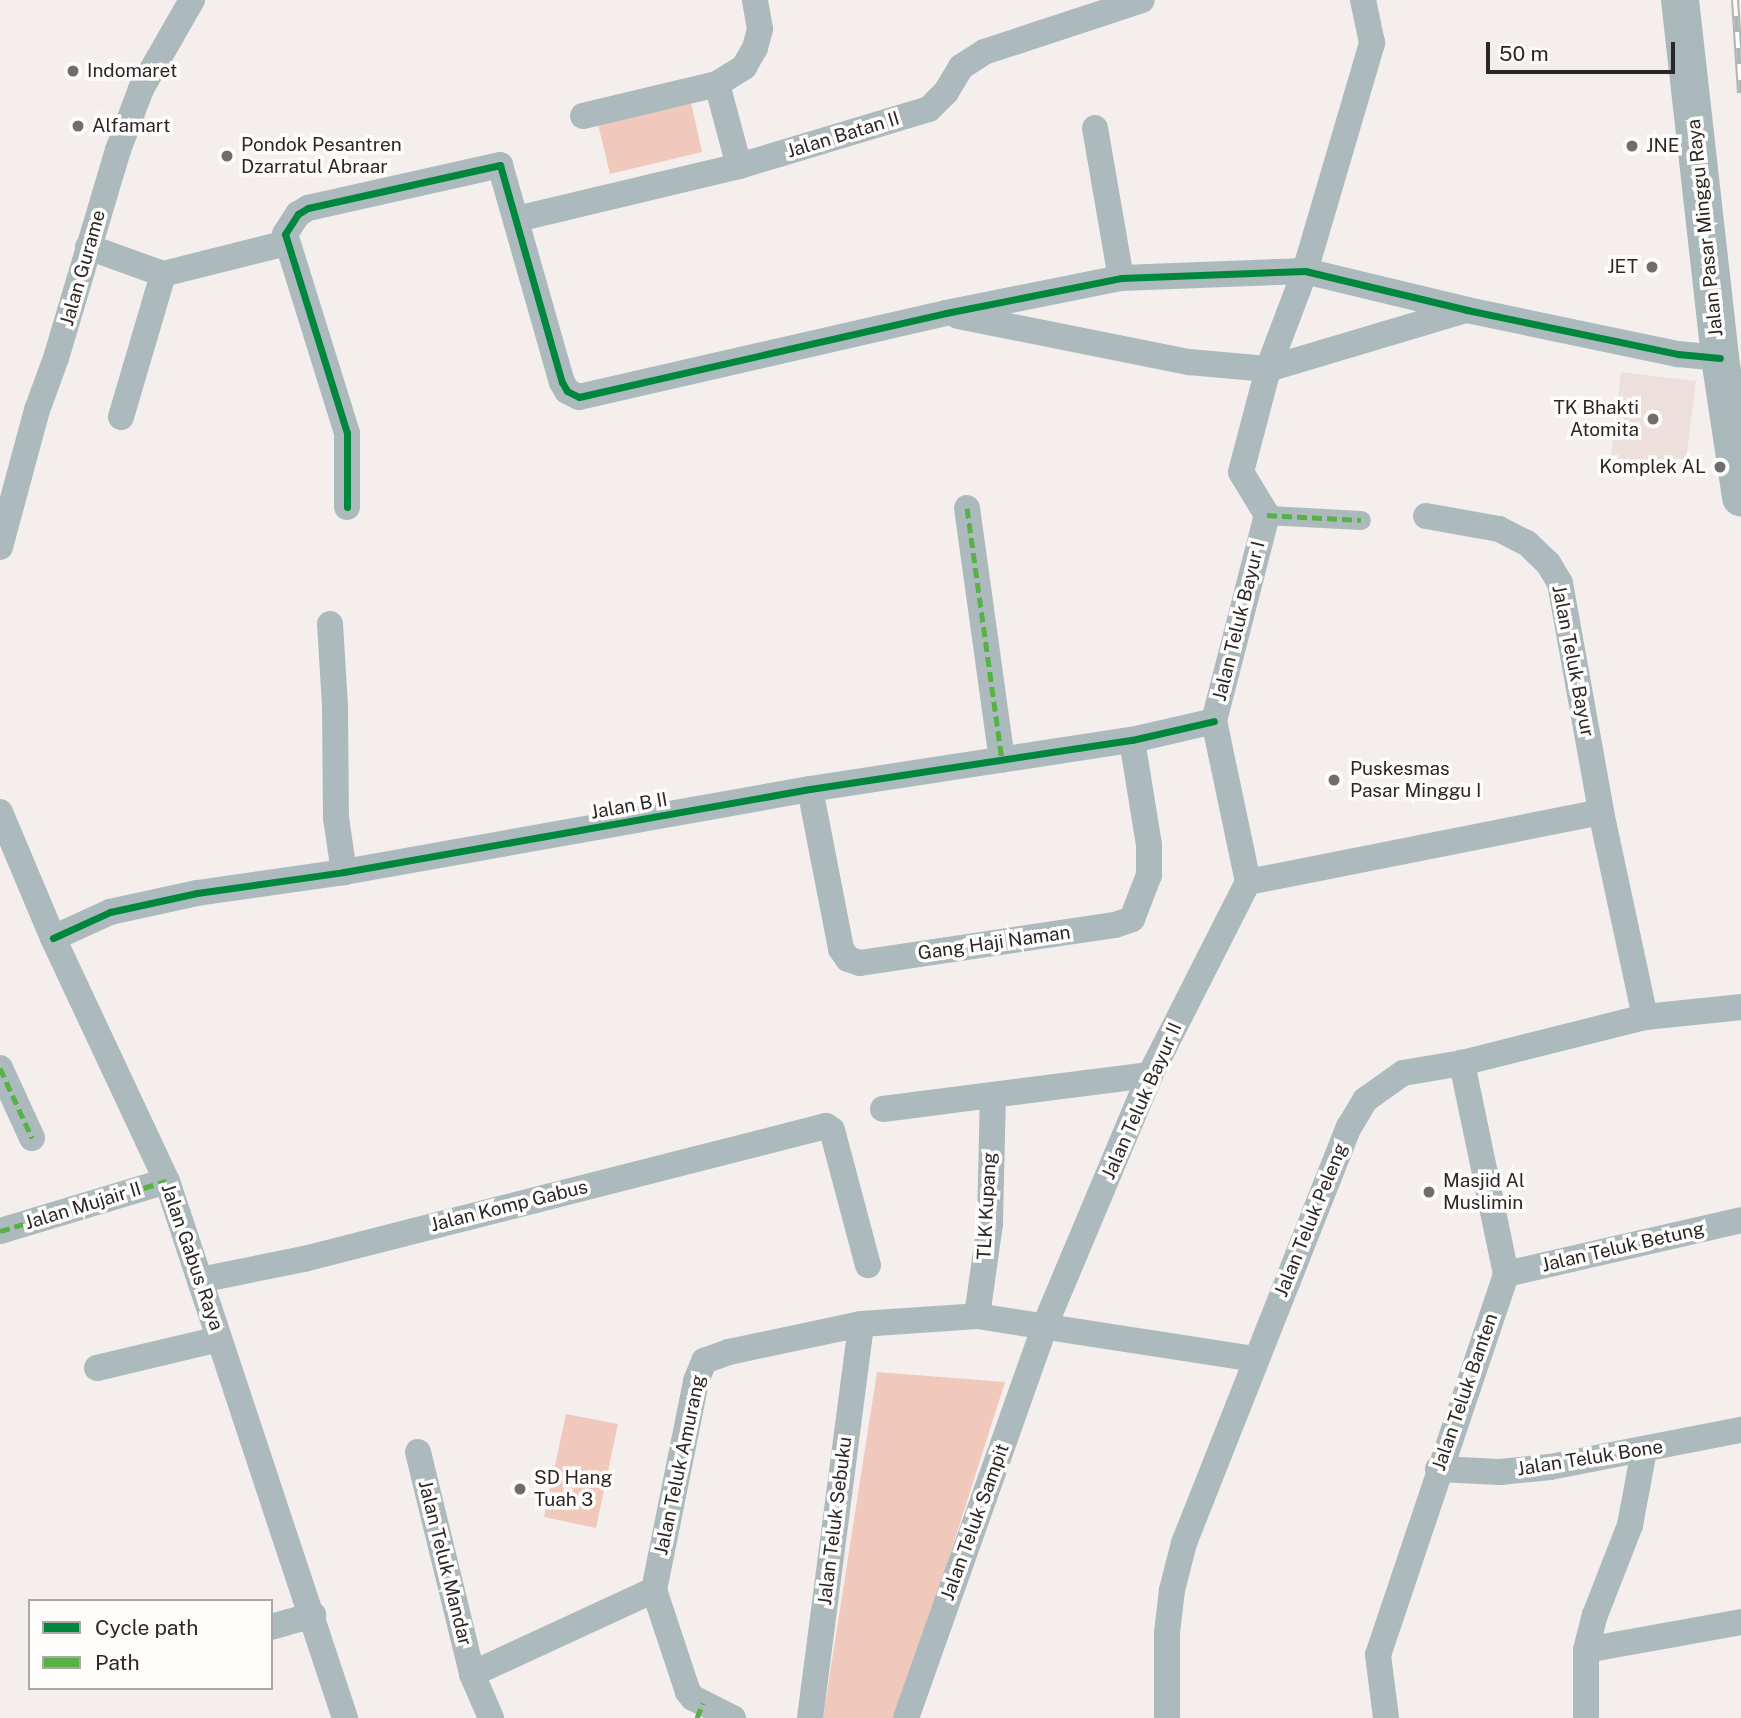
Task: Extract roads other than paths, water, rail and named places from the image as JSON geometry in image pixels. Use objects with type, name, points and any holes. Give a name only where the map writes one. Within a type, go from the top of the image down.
[{"type":"main road","name":"Jalan Pasar Minggu Raya","points":[[1690,2],[1720,358],[1741,497]]},
{"type":"main road","points":[[1690,2],[1741,410]]},
{"type":"street","name":"Jalan Gurame","points":[[0,547],[5,511],[37,410],[98,251],[141,89],[192,0]]},
{"type":"street","points":[[583,116],[716,84],[744,67],[755,48],[760,29],[755,0]]},
{"type":"street","name":"Jalan Batan II","points":[[517,219],[739,166],[929,109],[946,92],[961,67],[984,52],[1142,0]]},
{"type":"street","name":"Jalan Teluk Bayur I","points":[[1248,882],[1214,721],[1267,515],[1241,472],[1268,369],[1304,271],[1372,43],[1363,0]]},
{"type":"street","points":[[716,84],[739,166]]},
{"type":"street","points":[[1095,128],[1121,278]]},
{"type":"street","points":[[347,507],[347,433],[285,234],[303,209],[500,165],[562,382],[567,391],[579,397],[946,313],[1121,278],[1304,271],[1466,310],[1678,354],[1720,358]]},
{"type":"street","points":[[98,251],[154,271],[286,243]]},
{"type":"street","points":[[121,417],[154,271]]},
{"type":"street","points":[[946,313],[1188,362],[1268,369],[1466,310]]},
{"type":"street","points":[[967,508],[1002,760]]},
{"type":"street","points":[[1267,515],[1360,520]]},
{"type":"street","name":"Jalan Teluk Bayur","points":[[1426,516],[1499,529],[1527,543],[1548,564],[1560,583],[1601,812],[1645,1017]]},
{"type":"street","points":[[330,624],[335,706],[336,818],[344,872]]},
{"type":"street","name":"Jalan B II","points":[[58,935],[110,912],[197,893],[344,872],[810,789],[1132,740],[1214,721]]},
{"type":"street","name":"Gang Haji Naman","points":[[810,789],[841,949],[848,959],[860,963],[1102,927],[1132,919],[1149,875],[1149,845],[1132,740]]},
{"type":"street","name":"Jalan Gabus Raya","points":[[0,812],[58,935],[167,1181],[215,1277],[219,1339],[313,1615],[345,1718]]},
{"type":"street","points":[[1248,882],[1601,812]]},
{"type":"street","name":"Jalan Teluk Bayur II","points":[[1045,1325],[1150,1075],[1248,882]]},
{"type":"street","name":"Jalan Teluk Peleng","points":[[1167,1718],[1167,1633],[1172,1590],[1184,1543],[1349,1127],[1365,1100],[1403,1073],[1462,1063],[1645,1017],[1741,1007]]},
{"type":"street","points":[[1462,1063],[1506,1274]]},
{"type":"street","points":[[0,1068],[32,1138]]},
{"type":"street","points":[[883,1109],[1150,1075]]},
{"type":"street","name":"TLK Kupang","points":[[976,1316],[990,1224],[993,1095]]},
{"type":"street","name":"Jalan Komp Gabus","points":[[215,1277],[304,1259],[826,1126],[832,1130],[868,1265]]},
{"type":"street","name":"Jalan Mujair II","points":[[0,1231],[167,1181]]},
{"type":"street","name":"Jalan Teluk Betung","points":[[1506,1274],[1741,1220]]},
{"type":"street","name":"Jalan Teluk Banten","points":[[1386,1718],[1378,1655],[1438,1469],[1506,1274]]},
{"type":"street","name":"Jalan Teluk Amurang","points":[[733,1718],[700,1710],[688,1692],[654,1590],[696,1381],[704,1361],[729,1352],[861,1324],[976,1316],[1255,1359]]},
{"type":"street","name":"Jalan Teluk Sebuku","points":[[810,1718],[861,1324]]},
{"type":"street","name":"Jalan Teluk Sampit","points":[[906,1718],[1045,1325]]},
{"type":"street","points":[[97,1368],[219,1339]]},
{"type":"street","name":"Jalan Teluk Bone","points":[[1438,1469],[1500,1472],[1644,1450],[1741,1430]]},
{"type":"street","points":[[1586,1718],[1586,1650],[1595,1615],[1630,1525],[1644,1450]]},
{"type":"street","name":"Jalan Teluk Mandar","points":[[418,1452],[472,1674],[491,1718]]},
{"type":"street","name":"Jalan Teluk Mandar","points":[[472,1674],[654,1590]]},
{"type":"street","points":[[273,1626],[313,1615]]},
{"type":"street","points":[[1586,1650],[1741,1622]]},
{"type":"railway","points":[[1735,0],[1741,93]]},
{"type":"place","name":"Indomaret","points":[[73,71]]},
{"type":"place","name":"Alfamart","points":[[78,126]]},
{"type":"place","name":"JNE","points":[[1632,146]]},
{"type":"place","name":"Pondok Pesantren Dzarratul Abraar","points":[[227,156]]},
{"type":"place","name":"JET","points":[[1652,267]]},
{"type":"place","name":"TK Bhakti Atomita","points":[[1653,419]]},
{"type":"place","name":"Komplek AL","points":[[1720,467]]},
{"type":"place","name":"Puskesmas Pasar Minggu I","points":[[1334,780]]},
{"type":"place","name":"Masjid Al Muslimin","points":[[1429,1192]]},
{"type":"place","name":"SD Hang Tuah 3","points":[[520,1489]]}]
